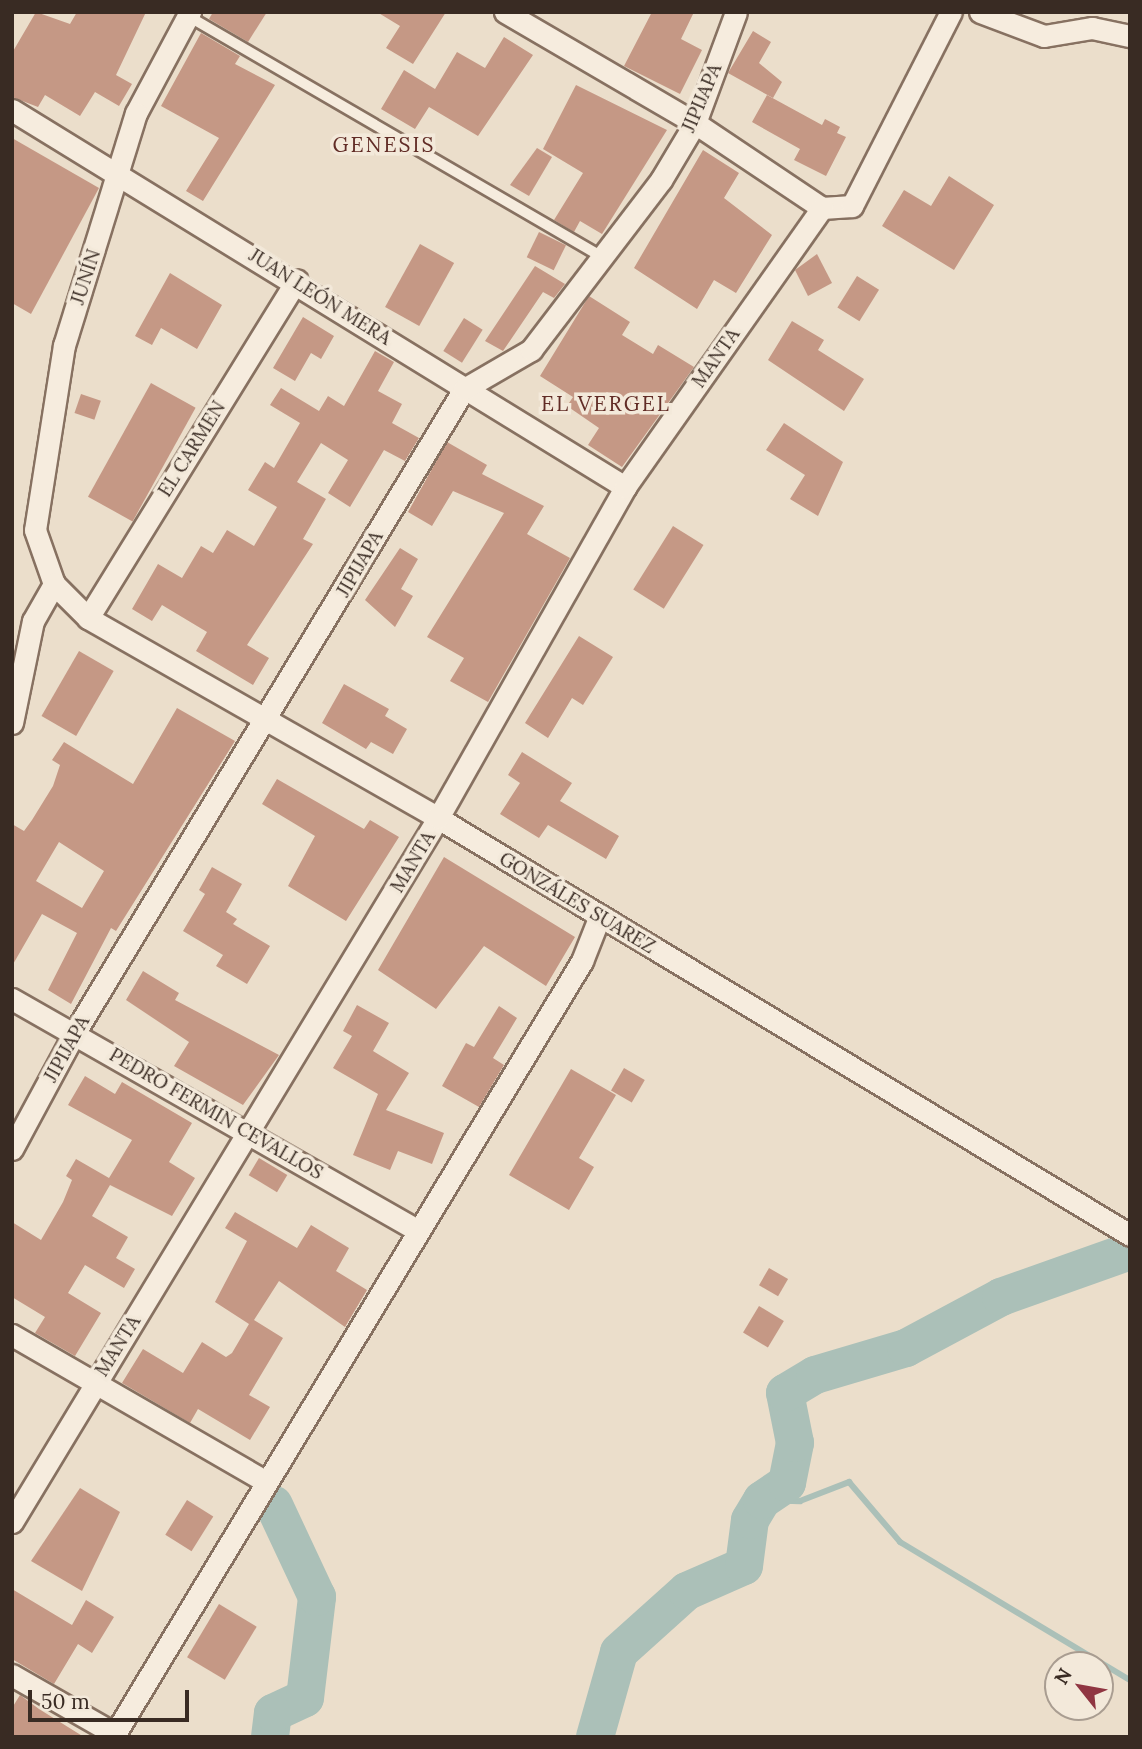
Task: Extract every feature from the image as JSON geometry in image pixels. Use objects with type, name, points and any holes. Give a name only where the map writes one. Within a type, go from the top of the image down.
[{"type":"street","points":[[505,12],[695,123],[822,208],[852,206],[950,12]]},
{"type":"street","name":"JIPIJAPA","points":[[12,1149],[75,1032],[266,725],[464,389],[531,350],[598,255],[661,180],[695,123],[736,12]]},
{"type":"street","points":[[980,12],[1044,36],[1092,27],[1130,36]]},
{"type":"street","name":"JUNÍN","points":[[40,556],[35,530],[64,345],[136,113],[189,14]]},
{"type":"street","name":"JUAN LEÓN MERA","points":[[12,110],[297,281],[464,389],[625,487]]},
{"type":"street","name":"MANTA","points":[[12,1522],[93,1386],[250,1135],[438,818],[625,487],[822,208]]},
{"type":"street","name":"EL CARMEN","points":[[88,618],[297,281]]},
{"type":"street","name":"GONZÁLES SUAREZ","points":[[40,556],[54,584],[88,618],[266,725],[438,818],[599,918],[1121,1230]]},
{"type":"street","points":[[12,723],[33,621],[54,584]]},
{"type":"street","points":[[12,1675],[114,1735],[582,961],[599,918]]},
{"type":"street","name":"PEDRO FERMIN CEVALLOS","points":[[12,999],[75,1032],[419,1231]]},
{"type":"street","points":[[12,1335],[93,1386],[267,1482]]},
{"type":"lane","points":[[189,14],[598,255]]},
{"type":"building","points":[[36,12],[70,24],[77,12],[146,12],[116,75],[132,84],[119,106],[95,92],[80,116],[45,95],[38,107],[12,97],[12,53]]},
{"type":"building","points":[[213,12],[267,12],[248,42],[209,19]]},
{"type":"building","points":[[377,12],[446,12],[413,64],[386,48],[400,26]]},
{"type":"building","points":[[652,12],[694,12],[681,39],[702,50],[680,94],[624,66]]},
{"type":"building","points":[[753,31],[771,42],[759,63],[782,82],[773,98],[728,73]]},
{"type":"building","points":[[201,33],[240,56],[235,64],[275,85],[203,201],[186,191],[219,138],[161,106]]},
{"type":"building","points":[[504,37],[533,55],[478,136],[429,107],[415,129],[381,109],[404,70],[435,89],[457,52],[485,68]]},
{"type":"building","points":[[576,85],[667,130],[602,234],[580,221],[574,232],[554,220],[583,173],[543,149]]},
{"type":"building","points":[[767,95],[822,125],[825,119],[840,127],[837,133],[846,137],[826,176],[794,160],[800,149],[752,122]]},
{"type":"building","points":[[12,138],[99,188],[31,314],[12,303]]},
{"type":"building","points":[[537,148],[552,157],[529,196],[510,185]]},
{"type":"building","points":[[703,150],[739,173],[724,198],[772,235],[736,293],[714,280],[697,309],[634,268]]},
{"type":"building","points":[[949,176],[994,205],[954,270],[882,226],[904,190],[931,206]]},
{"type":"building","points":[[539,232],[566,245],[554,270],[527,257]]},
{"type":"building","points":[[420,244],[454,263],[419,326],[385,307]]},
{"type":"building","points":[[817,254],[832,283],[808,296],[795,270]]},
{"type":"building","points":[[535,266],[565,284],[554,298],[543,292],[503,351],[485,341]]},
{"type":"building","points":[[170,273],[222,305],[197,349],[161,328],[152,345],[135,336]]},
{"type":"building","points":[[857,276],[879,290],[859,321],[837,307]]},
{"type":"building","points":[[589,296],[630,322],[622,335],[653,354],[658,345],[694,367],[622,467],[588,445],[599,428],[567,406],[573,397],[540,376]]},
{"type":"building","points":[[303,317],[334,336],[321,359],[311,353],[295,381],[273,368]]},
{"type":"building","points":[[464,318],[483,330],[462,363],[443,351]]},
{"type":"building","points":[[792,321],[824,340],[818,350],[864,379],[844,411],[768,360]]},
{"type":"building","points":[[375,351],[394,362],[378,391],[402,404],[392,423],[419,438],[405,461],[384,450],[350,507],[328,493],[348,460],[321,443],[297,482],[326,499],[303,539],[313,544],[247,645],[269,658],[253,685],[196,651],[207,632],[162,605],[152,621],[132,609],[158,564],[182,578],[201,546],[213,553],[227,530],[254,546],[277,507],[248,490],[265,462],[274,468],[300,423],[270,405],[281,388],[319,411],[328,396],[344,406]]},
{"type":"building","points":[[151,383],[196,408],[133,521],[88,497]]},
{"type":"building","points":[[81,394],[101,401],[94,420],[74,413]]},
{"type":"building","points":[[784,423],[843,462],[818,516],[790,499],[805,475],[766,450]]},
{"type":"building","points":[[447,442],[487,465],[482,474],[544,506],[527,534],[570,558],[488,702],[450,681],[464,658],[427,637],[504,513],[453,491],[432,526],[408,512]]},
{"type":"building","points":[[673,526],[704,545],[664,609],[633,590]]},
{"type":"building","points":[[400,548],[418,559],[401,589],[413,596],[395,627],[365,600]]},
{"type":"building","points":[[579,636],[613,657],[583,705],[572,698],[548,738],[525,723]]},
{"type":"building","points":[[79,651],[114,671],[76,736],[42,716]]},
{"type":"building","points":[[344,684],[389,709],[385,716],[407,729],[393,754],[371,742],[366,749],[322,723]]},
{"type":"building","points":[[177,708],[235,741],[116,931],[111,928],[71,1004],[48,990],[77,933],[42,914],[12,966],[12,824],[24,831],[32,820],[53,786],[60,765],[52,760],[64,742],[133,784]],"holes":[[[59,842],[104,871],[82,908],[36,881]]]},
{"type":"building","points":[[522,752],[572,783],[560,801],[619,836],[606,859],[548,825],[539,838],[500,814],[520,783],[508,775]]},
{"type":"building","points":[[277,779],[364,829],[370,820],[399,837],[346,921],[288,886],[315,836],[262,804]]},
{"type":"building","points":[[444,857],[575,937],[546,986],[484,946],[436,1009],[378,970]]},
{"type":"building","points":[[212,867],[242,884],[226,912],[237,919],[233,924],[270,946],[247,984],[216,966],[223,955],[183,931],[205,894],[199,890]]},
{"type":"building","points":[[143,971],[179,993],[175,1000],[279,1055],[243,1105],[174,1066],[189,1042],[126,1000]]},
{"type":"building","points":[[357,1005],[389,1023],[373,1051],[409,1073],[386,1110],[444,1133],[432,1164],[398,1151],[390,1170],[353,1155],[378,1094],[333,1068],[352,1036],[343,1031]]},
{"type":"building","points":[[499,1006],[517,1018],[493,1058],[504,1065],[479,1107],[442,1086],[466,1043],[474,1047]]},
{"type":"building","points":[[624,1068],[645,1080],[632,1103],[611,1091]]},
{"type":"building","points":[[571,1069],[616,1095],[579,1158],[594,1167],[569,1210],[509,1175]]},
{"type":"building","points":[[85,1076],[115,1094],[122,1082],[192,1123],[169,1162],[195,1178],[172,1216],[110,1185],[92,1216],[128,1237],[116,1258],[135,1269],[124,1288],[85,1265],[68,1293],[101,1313],[75,1356],[35,1333],[45,1317],[12,1297],[12,1222],[41,1240],[63,1202],[72,1180],[66,1176],[76,1159],[109,1178],[132,1140],[68,1105]]},
{"type":"building","points":[[259,1158],[287,1175],[277,1192],[249,1175]]},
{"type":"building","points":[[235,1212],[297,1248],[311,1225],[349,1248],[336,1271],[367,1290],[345,1327],[279,1281],[254,1320],[283,1338],[249,1395],[270,1407],[250,1440],[198,1409],[190,1423],[122,1383],[143,1349],[183,1373],[202,1342],[226,1357],[232,1353],[249,1324],[215,1302],[247,1241],[225,1228]]},
{"type":"building","points":[[769,1268],[788,1279],[778,1296],[759,1285]]},
{"type":"building","points":[[759,1306],[784,1321],[768,1348],[743,1333]]},
{"type":"building","points":[[80,1488],[120,1512],[82,1591],[31,1561]]},
{"type":"building","points":[[187,1500],[213,1516],[192,1551],[165,1535]]},
{"type":"building","points":[[12,1589],[72,1625],[86,1600],[114,1617],[92,1653],[78,1644],[54,1684],[12,1659]]},
{"type":"building","points":[[219,1604],[257,1627],[225,1680],[187,1657]]},
{"type":"building","points":[[20,1695],[84,1737],[12,1737],[12,1708]]},
{"type":"waterway","points":[[595,1737],[619,1652],[687,1591],[744,1566],[750,1520],[762,1500],[787,1483],[795,1443],[785,1393],[815,1375],[906,1348],[1001,1297],[1130,1251]]},
{"type":"waterway","points":[[762,1500],[800,1501],[849,1482],[900,1542],[1130,1680]]},
{"type":"waterway","points":[[270,1737],[273,1713],[305,1698],[317,1597],[274,1505]]},
{"type":"district","name":"GENESIS","points":[[384,145]]},
{"type":"district","name":"EL VERGEL","points":[[606,404]]}]
